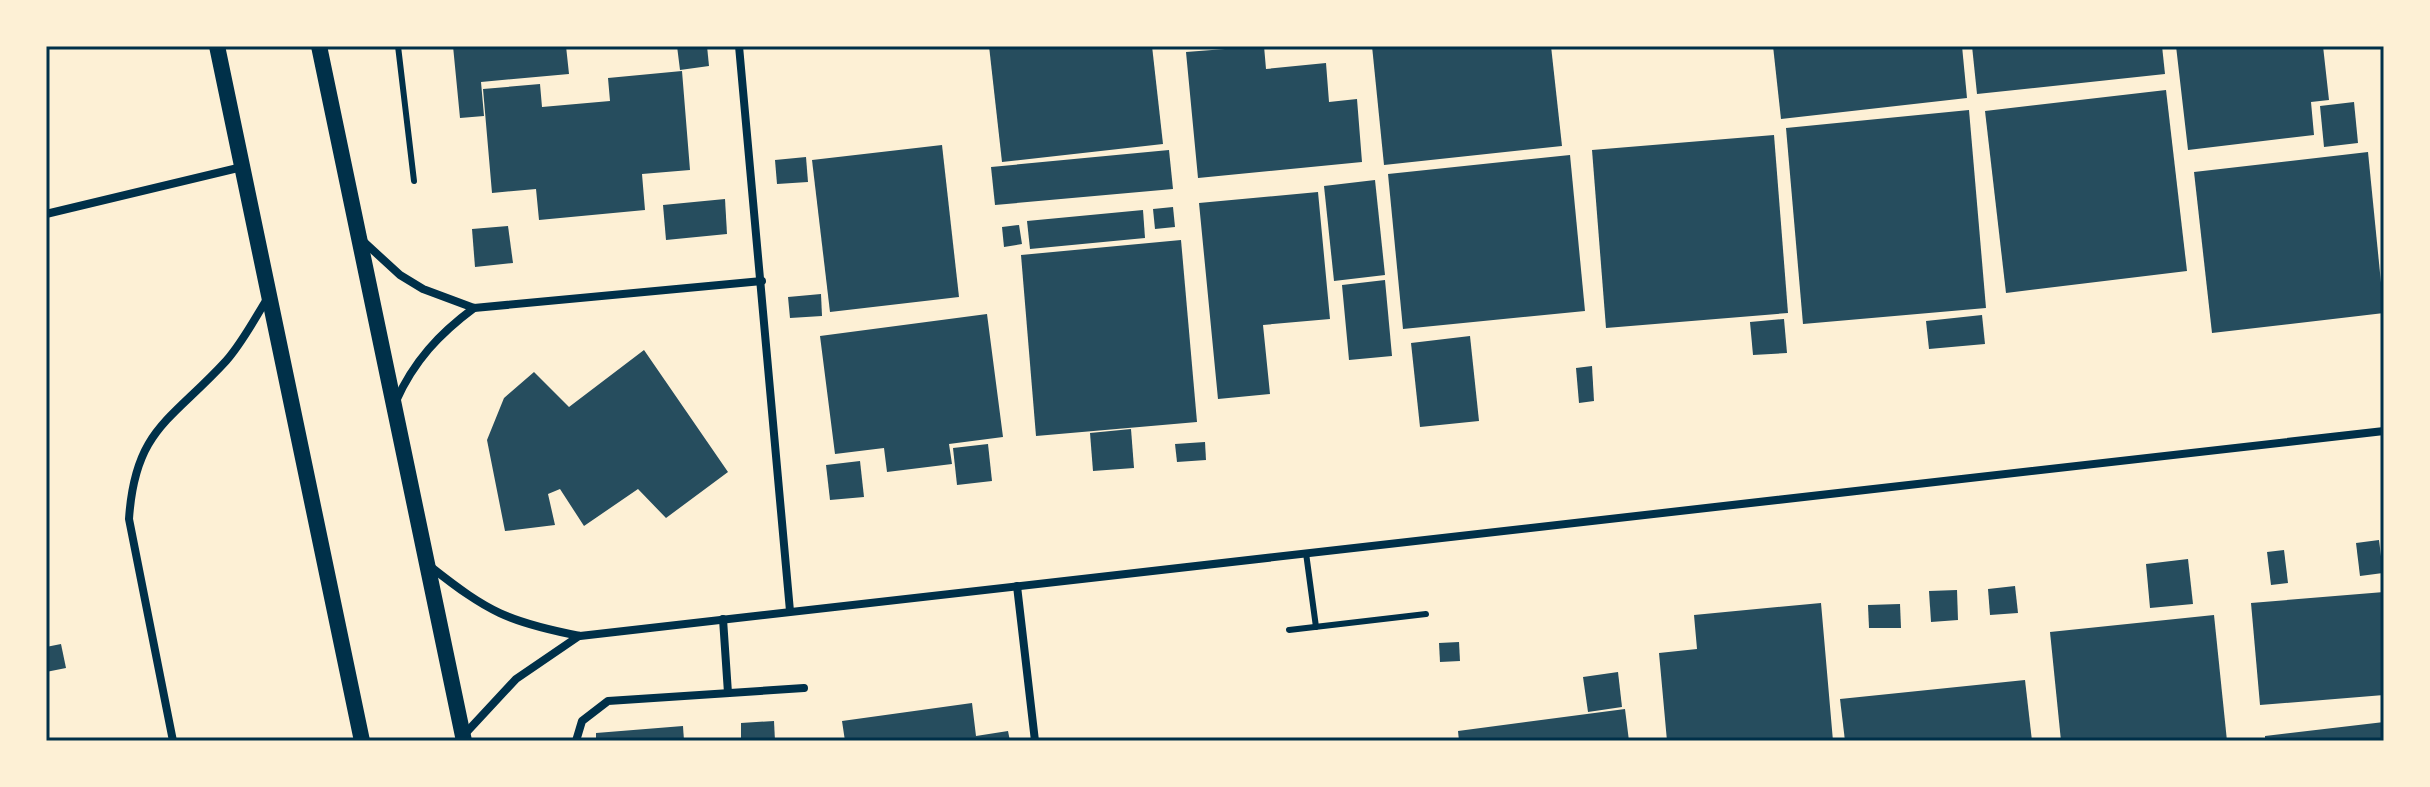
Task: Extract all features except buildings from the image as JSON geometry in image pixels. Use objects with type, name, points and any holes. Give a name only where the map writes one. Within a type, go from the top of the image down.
[{"type":"main road","points":[[217,46],[362,741]]},
{"type":"main road","points":[[319,46],[464,738]]},
{"type":"street","points":[[739,46],[790,611]]},
{"type":"street","points":[[46,214],[243,167]]},
{"type":"street","points":[[361,239],[400,275],[423,289],[474,308],[762,281]]},
{"type":"street","points":[[173,741],[129,519],[131,486],[141,454],[158,426],[228,358],[269,295]]},
{"type":"street","points":[[394,404],[405,381],[434,340],[474,308]]},
{"type":"street","points":[[427,565],[479,605],[511,621],[580,636],[2384,431]]},
{"type":"street","points":[[1017,586],[1035,741]]},
{"type":"street","points":[[723,619],[728,693]]},
{"type":"street","points":[[464,738],[516,679],[580,636]]},
{"type":"street","points":[[576,741],[582,721],[608,701],[804,688]]},
{"type":"lane","points":[[398,46],[414,181]]},
{"type":"lane","points":[[1306,553],[1316,627]]},
{"type":"lane","points":[[1289,630],[1426,614]]}]
